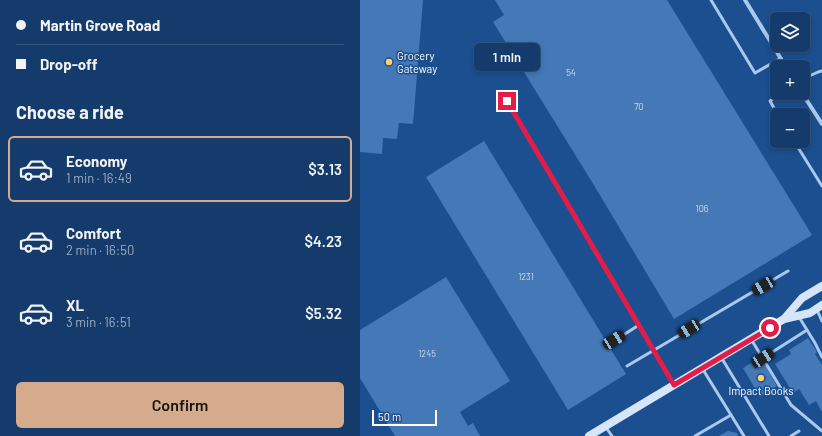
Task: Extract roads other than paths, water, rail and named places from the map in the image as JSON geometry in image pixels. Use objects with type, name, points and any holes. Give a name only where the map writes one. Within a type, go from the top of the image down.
[{"type":"main road","points":[[784,320],[802,298],[822,286]]},
{"type":"main road","points":[[589,436],[784,320],[810,313],[819,307]]},
{"type":"street","points":[[745,0],[781,58]]},
{"type":"street","points":[[807,100],[820,117],[822,124]]},
{"type":"lane","points":[[711,0],[755,73],[781,58]]},
{"type":"lane","points":[[810,76],[822,71]]},
{"type":"lane","points":[[507,101],[674,385]]},
{"type":"lane","points":[[798,148],[822,186]]},
{"type":"lane","points":[[627,366],[788,271]]},
{"type":"lane","points":[[819,307],[822,321]]},
{"type":"lane","points":[[798,316],[822,357]]},
{"type":"lane","points":[[614,340],[639,325]]},
{"type":"lane","points":[[763,358],[807,330]]},
{"type":"lane","points":[[751,339],[792,405],[822,431]]},
{"type":"lane","points":[[721,357],[769,436]]},
{"type":"lane","points":[[702,368],[744,436]]},
{"type":"lane","points":[[695,436],[731,415]]},
{"type":"lane","points":[[605,426],[612,436]]},
{"type":"lane","points":[[791,436],[799,431]]},
{"type":"place","name":"Grocery Gateway","points":[[389,62]]},
{"type":"place","name":"Impact Books","points":[[761,378]]}]
